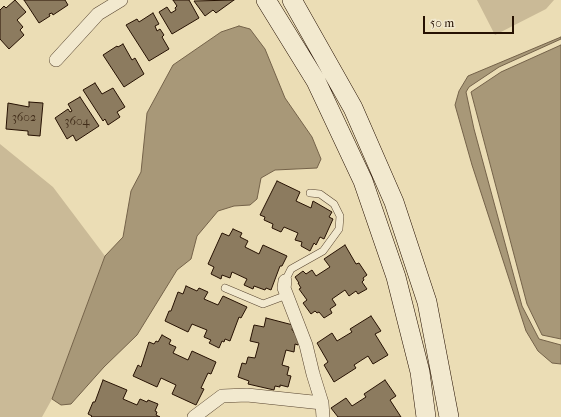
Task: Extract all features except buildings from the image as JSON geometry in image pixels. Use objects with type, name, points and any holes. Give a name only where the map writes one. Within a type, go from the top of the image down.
[{"type":"street","points":[[56,60],[98,14],[121,0]]},
{"type":"street","points":[[266,0],[316,81],[364,180],[396,276],[420,372],[426,417]]},
{"type":"street","points":[[292,0],[353,108],[394,202],[427,302],[450,417]]},
{"type":"street","points":[[284,281],[284,288],[306,345],[322,403],[323,417]]},
{"type":"street","points":[[194,417],[222,396],[247,395],[322,403]]},
{"type":"lane","points":[[284,281],[291,269],[297,264],[309,260],[322,251],[339,229],[340,216],[334,204],[325,196],[310,193]]},
{"type":"lane","points":[[225,288],[263,304],[287,295]]},
{"type":"shaded area","points":[[477,0],[554,0],[546,9],[495,35]]},
{"type":"shaded area","points":[[239,26],[250,29],[265,49],[285,98],[312,137],[321,159],[317,168],[275,170],[261,178],[257,199],[250,205],[234,206],[218,211],[197,236],[191,259],[177,270],[137,335],[104,367],[71,404],[61,405],[52,399],[105,256],[123,237],[131,191],[141,172],[147,113],[173,65],[221,32]]},
{"type":"shaded area","points":[[561,37],[561,39],[499,67],[469,87],[466,92],[474,129],[522,306],[539,339],[561,345],[561,364],[552,363],[538,351],[526,331],[472,165],[455,105],[459,91],[468,76]]},
{"type":"shaded area","points":[[561,45],[561,339],[542,335],[527,304],[471,92],[501,72]]},
{"type":"shaded area","points":[[0,144],[53,187],[105,256],[52,399],[42,417],[0,417]]}]
